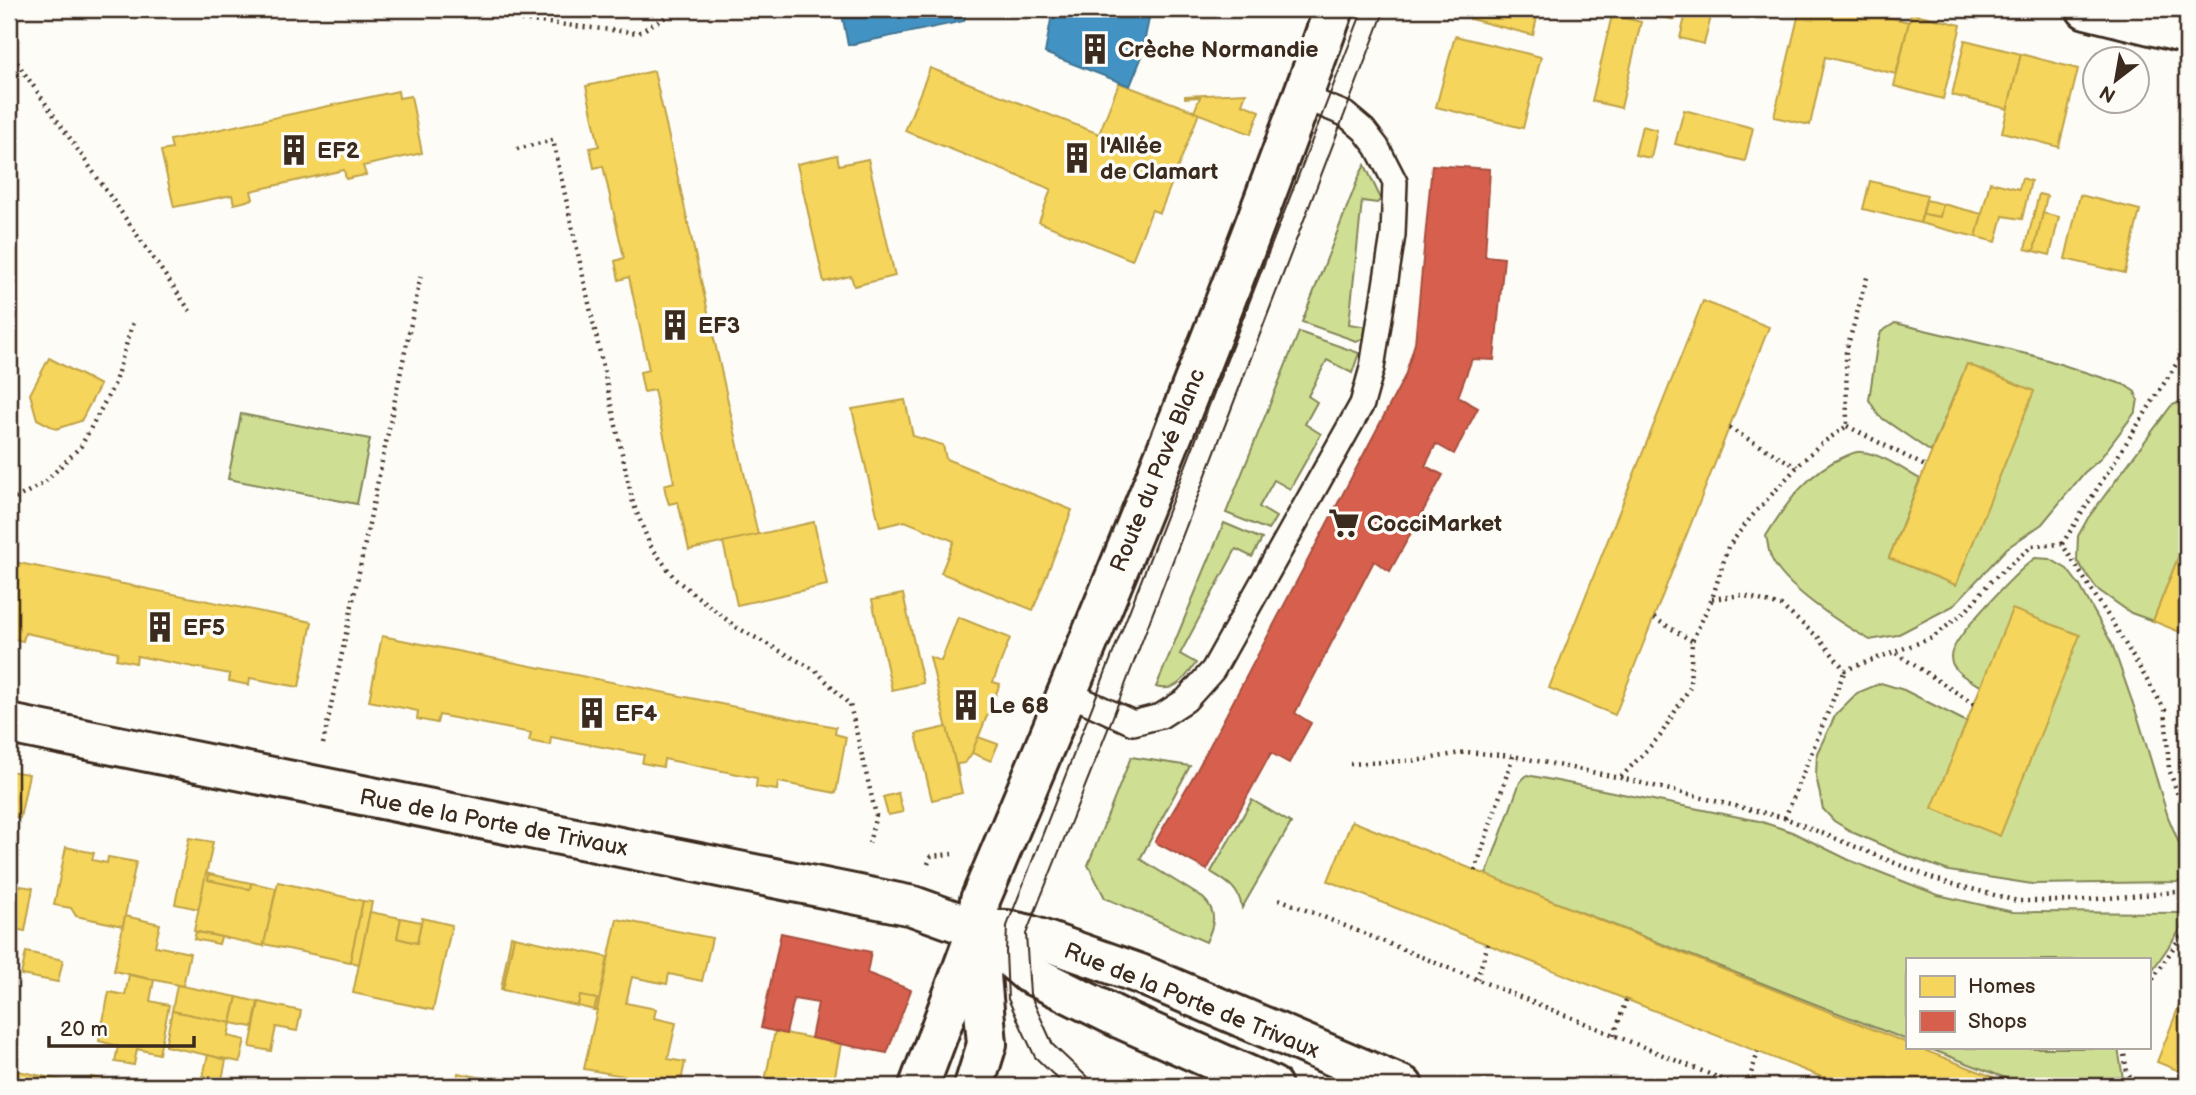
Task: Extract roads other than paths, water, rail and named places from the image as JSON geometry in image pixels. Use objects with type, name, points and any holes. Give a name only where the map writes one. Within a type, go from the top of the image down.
[{"type":"street","name":"Route du Pavé Blanc","points":[[974,1086],[987,1044],[977,929],[980,900],[1068,693],[1224,305],[1334,9]]},
{"type":"street","points":[[2086,9],[2187,34]]},
{"type":"street","name":"Rue de la Porte de Trivaux","points":[[9,724],[913,906],[977,929],[1026,934],[1140,974],[1403,1086]]},
{"type":"street","name":"Route du Pavé Blanc","points":[[919,1086],[977,929]]},
{"type":"street","name":"Rue de la Porte de Trivaux","points":[[977,929],[1028,973],[1121,1019],[1272,1086]]},
{"type":"lane","points":[[1068,693],[1133,723],[1161,716],[1186,700],[1213,670],[1362,404],[1371,368],[1393,235],[1395,182],[1377,147],[1364,130],[1345,114],[1303,97]]},
{"type":"tram line","points":[[1065,1086],[1035,1057],[1008,999],[1007,926],[1363,9]]},
{"type":"tram line","points":[[1100,1086],[1053,1045],[1030,994],[1026,934],[1114,714],[1385,9]]},
{"type":"place","name":"Crèche Normandie","points":[[1095,49]]},
{"type":"place","name":"EF2","points":[[294,150]]},
{"type":"place","name":"l'Allée de Clamart","points":[[1077,158]]},
{"type":"place","name":"EF3","points":[[675,325]]},
{"type":"place","name":"CocciMarket","points":[[1344,523]]},
{"type":"place","name":"EF5","points":[[160,627]]},
{"type":"place","name":"Le 68","points":[[966,705]]},
{"type":"place","name":"EF4","points":[[592,713]]}]
